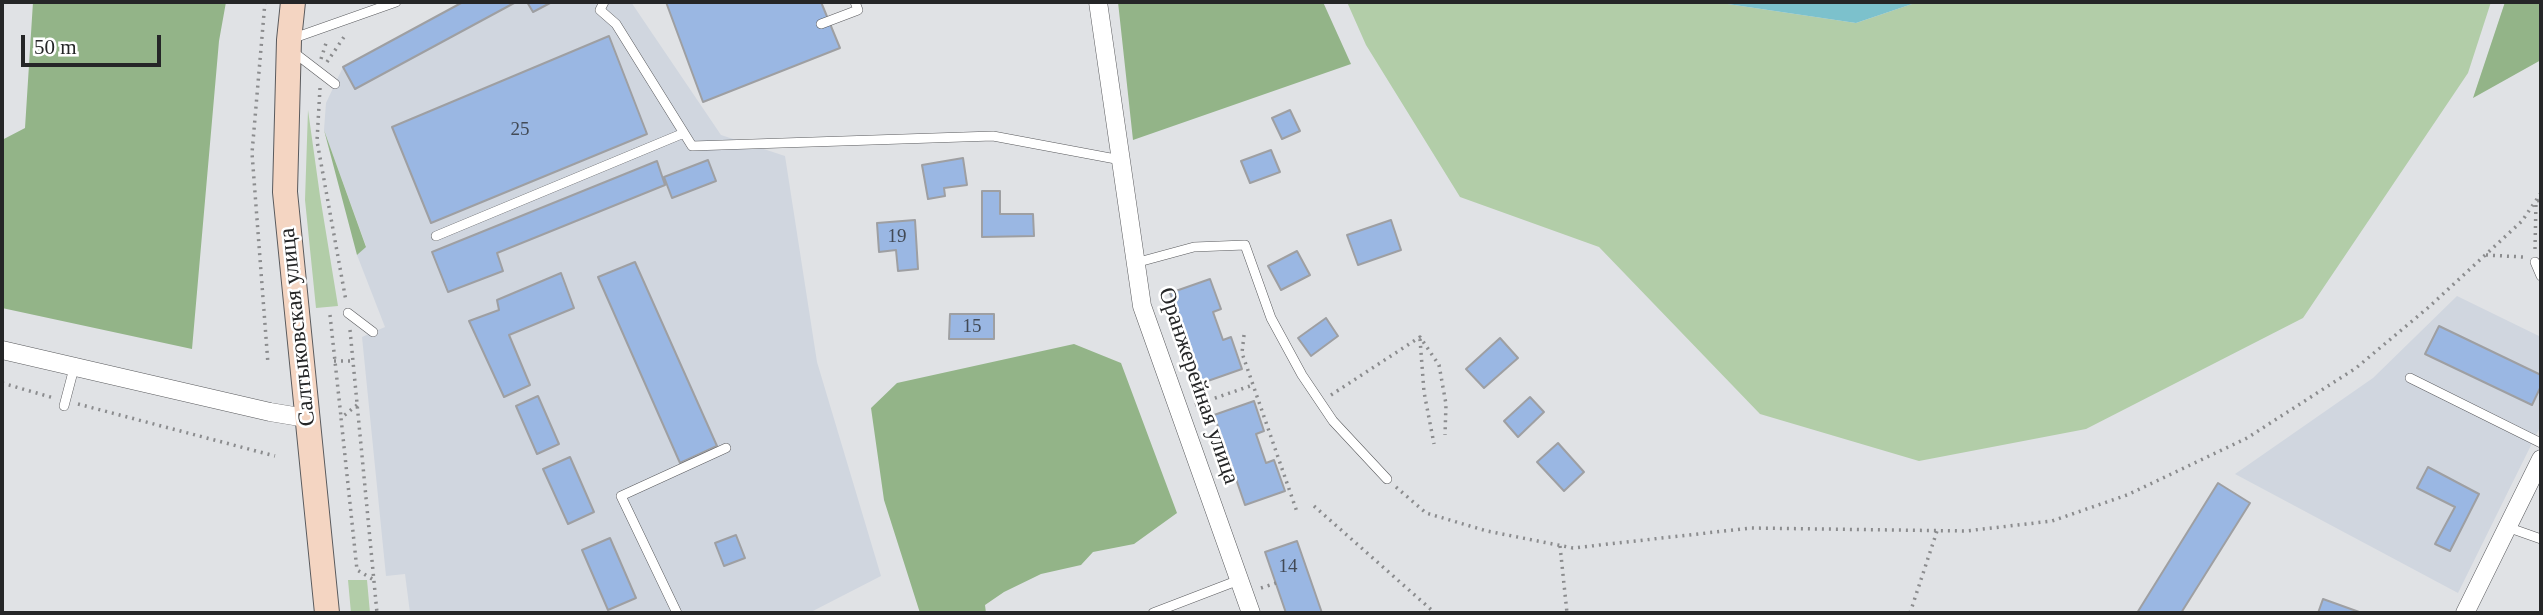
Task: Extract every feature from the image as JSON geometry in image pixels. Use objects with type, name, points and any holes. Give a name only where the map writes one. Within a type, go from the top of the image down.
[{"type":"main road","name":"Салтыковская улица","points":[[295,2],[289,44],[285,192],[327,613]]},
{"type":"street","name":"Оранжерейная улица","points":[[1098,2],[1142,306],[1245,585],[1251,613]]},
{"type":"street","points":[[2,350],[306,418]]},
{"type":"street","points":[[2465,613],[2541,459]]},
{"type":"lane","points":[[335,84],[289,44],[333,22],[396,2]]},
{"type":"lane","points":[[604,2],[600,10],[615,24],[692,146],[993,136],[1121,160]]},
{"type":"lane","points":[[821,24],[859,10],[855,2]]},
{"type":"lane","points":[[436,236],[684,133]]},
{"type":"lane","points":[[1135,263],[1194,247],[1245,245],[1271,318],[1320,402],[1333,421],[1387,479]]},
{"type":"lane","points":[[2535,262],[2541,276]]},
{"type":"lane","points":[[348,313],[373,332]]},
{"type":"lane","points":[[64,404],[74,368]]},
{"type":"lane","points":[[2410,378],[2541,443]]},
{"type":"lane","points":[[677,613],[621,496],[726,448]]},
{"type":"lane","points":[[2507,527],[2541,539]]},
{"type":"lane","points":[[1153,613],[1245,585]]},
{"type":"path","points":[[265,2],[252,153],[268,364]]},
{"type":"path","points":[[333,22],[322,54],[317,141],[348,313],[377,613]]},
{"type":"path","points":[[1387,479],[1426,513],[1487,531],[1573,548],[1751,528],[1966,531],[2052,521],[2127,495],[2247,438],[2356,368],[2430,306],[2522,221],[2541,193]]},
{"type":"path","points":[[2485,256],[2515,255],[2535,262],[2538,200]]},
{"type":"path","points":[[330,315],[357,570],[374,580]]},
{"type":"path","points":[[1244,335],[1242,353],[1297,512]]},
{"type":"path","points":[[1320,402],[1420,337]]},
{"type":"path","points":[[1420,337],[1439,365],[1446,404],[1445,435]]},
{"type":"path","points":[[1420,337],[1424,392],[1434,444]]},
{"type":"path","points":[[334,362],[353,360]]},
{"type":"path","points":[[2,383],[64,404],[275,456]]},
{"type":"path","points":[[1186,408],[1253,385]]},
{"type":"path","points":[[341,418],[357,405]]},
{"type":"path","points":[[1314,506],[1436,613]]},
{"type":"path","points":[[1909,613],[1937,531]]},
{"type":"path","points":[[1560,545],[1567,613]]},
{"type":"path","points":[[1245,585],[1276,583]]},
{"type":"shaded area","points":[[463,2],[631,2],[721,135],[785,156],[817,362],[881,576],[809,613],[410,613],[405,574],[386,576],[362,337],[385,327],[357,255],[366,246],[324,130],[326,103],[343,67]]},
{"type":"shaded area","points":[[2457,296],[2541,337],[2541,425],[2458,593],[2235,474],[2373,378]]},
{"type":"green space","points":[[33,2],[226,2],[219,41],[192,349],[2,308],[2,140],[25,128]]},
{"type":"green space","points":[[1118,2],[1323,2],[1351,64],[1133,140]]},
{"type":"green space","points":[[1347,2],[1714,2],[1856,23],[1918,2],[2491,2],[2468,73],[2303,318],[2086,429],[1919,461],[1760,414],[1599,247],[1460,197],[1366,45]]},
{"type":"green space","points":[[2505,2],[2541,2],[2541,60],[2473,98]]},
{"type":"green space","points":[[308,110],[338,306],[316,308],[305,200]]},
{"type":"green space","points":[[324,130],[366,247],[357,255]]},
{"type":"green space","points":[[1074,344],[1121,363],[1177,513],[1134,544],[1093,552],[1081,565],[1041,574],[1004,592],[985,605],[986,613],[920,613],[884,500],[871,408],[897,383]]},
{"type":"green space","points":[[348,580],[367,580],[370,613],[351,613]]},
{"type":"water","points":[[1714,2],[1918,2],[1856,23]]},
{"type":"building","points":[[463,2],[516,2],[355,89],[343,67]]},
{"type":"building","points":[[527,2],[552,2],[533,12]]},
{"type":"building","points":[[666,2],[821,2],[840,48],[703,102]]},
{"type":"building","points":[[609,36],[647,134],[431,223],[392,127]]},
{"type":"building","points":[[1290,110],[1300,131],[1282,139],[1272,118]]},
{"type":"building","points":[[1271,150],[1280,172],[1250,183],[1241,161]]},
{"type":"building","points":[[963,158],[967,185],[944,188],[945,196],[928,199],[922,165]]},
{"type":"building","points":[[708,160],[716,181],[672,198],[664,177]]},
{"type":"building","points":[[657,161],[665,185],[497,253],[503,271],[448,292],[432,252]]},
{"type":"building","points":[[982,191],[1000,191],[1000,214],[1033,214],[1034,236],[982,237]]},
{"type":"building","points":[[915,220],[918,269],[898,271],[896,250],[879,252],[877,223]]},
{"type":"building","points":[[1391,220],[1401,250],[1358,265],[1347,235]]},
{"type":"building","points":[[1297,251],[1310,275],[1281,290],[1268,266]]},
{"type":"building","points":[[635,262],[717,446],[680,463],[598,277]]},
{"type":"building","points":[[561,273],[574,308],[509,335],[530,385],[504,397],[469,321],[499,310],[497,300]]},
{"type":"building","points":[[1210,279],[1221,309],[1213,312],[1223,340],[1231,337],[1242,369],[1202,383],[1170,293]]},
{"type":"building","points":[[950,314],[994,314],[994,339],[949,339]]},
{"type":"building","points":[[1326,318],[1338,336],[1311,356],[1298,338]]},
{"type":"building","points":[[2439,326],[2541,375],[2541,386],[2532,405],[2425,354]]},
{"type":"building","points":[[1500,338],[1518,358],[1484,388],[1466,369]]},
{"type":"building","points":[[538,396],[559,444],[537,454],[516,406]]},
{"type":"building","points":[[1530,397],[1544,412],[1518,437],[1504,421]]},
{"type":"building","points":[[1254,401],[1264,431],[1256,434],[1266,463],[1274,460],[1285,491],[1245,505],[1214,415]]},
{"type":"building","points":[[1558,443],[1584,472],[1564,491],[1537,462]]},
{"type":"building","points":[[570,457],[594,512],[568,524],[543,469]]},
{"type":"building","points":[[2428,467],[2479,494],[2450,551],[2435,544],[2455,507],[2417,488]]},
{"type":"building","points":[[2218,483],[2250,503],[2181,613],[2137,613]]},
{"type":"building","points":[[736,535],[745,558],[724,566],[715,543]]},
{"type":"building","points":[[610,538],[636,598],[608,610],[582,550]]},
{"type":"building","points":[[1297,541],[1322,613],[1286,613],[1265,552]]},
{"type":"building","points":[[2323,599],[2362,613],[2318,613]]}]
